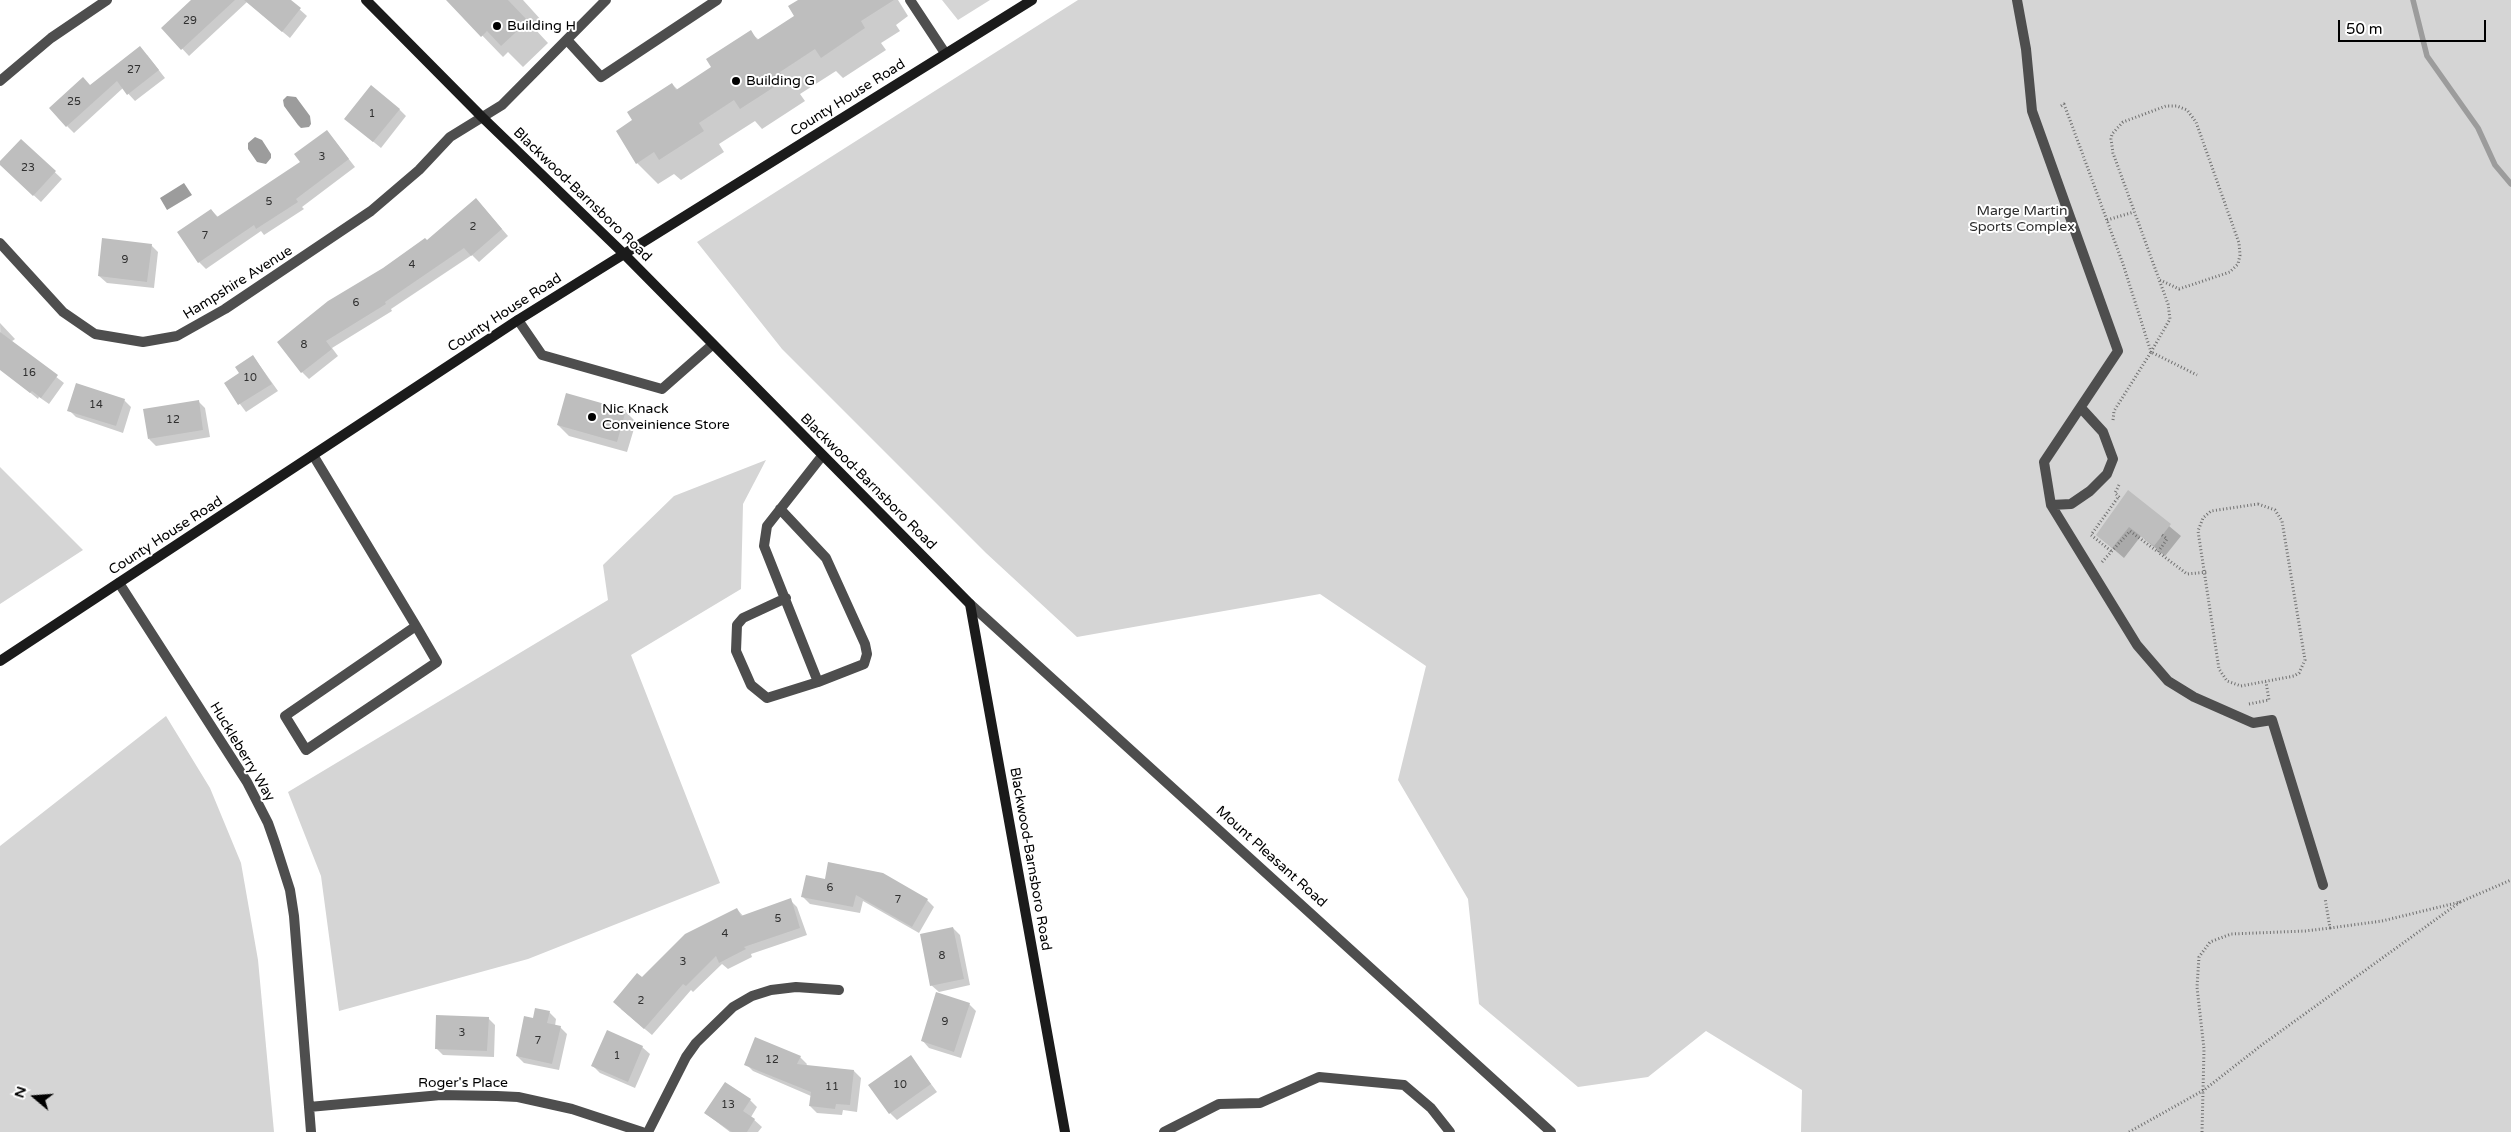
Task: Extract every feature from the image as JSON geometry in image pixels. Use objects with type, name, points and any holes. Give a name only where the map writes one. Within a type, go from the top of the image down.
[{"type":"main road","name":"Blackwood-Barnsboro Road","points":[[366,0],[482,117],[624,254],[970,604],[1065,1132]]},
{"type":"main road","name":"County House Road","points":[[0,661],[518,320],[1032,0]]},
{"type":"street","points":[[0,81],[51,38],[107,0]]},
{"type":"street","name":"Hampshire Avenue","points":[[0,243],[50,299],[78,323],[95,334],[143,342],[160,341],[183,333],[225,309],[356,222],[414,175],[450,137],[502,104],[568,41],[606,0]]},
{"type":"street","points":[[568,41],[601,77],[717,0]]},
{"type":"street","points":[[910,0],[945,53]]},
{"type":"street","points":[[2017,0],[2026,48],[2032,111],[2118,351],[2082,408],[2044,462],[2051,505],[2137,646],[2168,681],[2224,712],[2253,723],[2272,720],[2323,885]]},
{"type":"street","points":[[518,320],[542,355],[662,389],[712,345]]},
{"type":"street","points":[[2051,505],[2071,504],[2090,491],[2107,474],[2113,459],[2103,432],[2082,408]]},
{"type":"street","points":[[313,455],[416,626],[437,662],[306,750],[285,716],[416,626]]},
{"type":"street","points":[[818,682],[764,546],[767,526],[822,456]]},
{"type":"street","points":[[780,509],[826,558],[865,644],[867,654],[864,664],[818,682],[767,698],[751,684],[736,651],[737,625],[743,618],[786,598]]},
{"type":"street","name":"Huckleberry Way","points":[[119,584],[235,762],[268,823],[290,890],[294,916],[311,1132]]},
{"type":"street","name":"Mount Pleasant Road","points":[[970,604],[1551,1132]]},
{"type":"street","points":[[648,1132],[686,1057],[696,1043],[733,1007],[752,996],[771,990],[796,987],[839,990]]},
{"type":"street","points":[[1164,1132],[1219,1104],[1260,1103],[1319,1077],[1404,1085],[1431,1108],[1450,1132]]},
{"type":"street","name":"Roger's Place","points":[[309,1107],[441,1095],[518,1097],[572,1108],[642,1132]]},
{"type":"path","points":[[2061,106],[2064,104],[2107,220],[2151,352],[2197,374]]},
{"type":"path","points":[[2113,423],[2114,411],[2170,319],[2160,280],[2113,153],[2112,134],[2124,122],[2166,106],[2182,107],[2192,114],[2196,122],[2239,243],[2240,255],[2238,264],[2230,272],[2179,289],[2160,280]]},
{"type":"path","points":[[2107,220],[2134,212]]},
{"type":"path","points":[[2112,552],[2091,535],[2120,497],[2115,493],[2122,479]]},
{"type":"path","points":[[2258,504],[2268,506],[2278,514],[2282,521],[2305,660],[2299,672],[2294,676],[2241,686],[2227,681],[2222,676],[2216,658],[2202,573],[2198,540],[2199,524],[2211,511],[2258,504]]},
{"type":"path","points":[[2100,564],[2130,531],[2187,574],[2208,572]]},
{"type":"path","points":[[2158,552],[2167,539],[2162,536]]},
{"type":"path","points":[[2245,704],[2269,700],[2266,682]]},
{"type":"path","points":[[2202,1132],[2204,1049],[2197,987],[2197,967],[2204,948],[2217,938],[2232,934],[2305,931],[2382,920],[2460,902],[2494,889],[2511,880]]},
{"type":"path","points":[[2323,885],[2330,928]]},
{"type":"path","points":[[2129,1132],[2204,1090],[2263,1044],[2460,902]]},
{"type":"green space","points":[[942,0],[990,0],[958,20]]},
{"type":"green space","name":"Marge Martin Sports Complex","points":[[1078,0],[2511,0],[2511,1132],[1801,1132],[1802,1090],[1706,1031],[1648,1077],[1578,1087],[1479,1004],[1468,899],[1398,780],[1426,666],[1320,594],[1077,637],[986,553],[782,349],[697,242]]},
{"type":"green space","points":[[766,460],[743,504],[741,589],[631,655],[720,883],[528,959],[339,1011],[321,876],[288,792],[608,600],[603,565],[674,496]]},
{"type":"green space","points":[[0,467],[83,550],[0,604]]},
{"type":"green space","points":[[166,716],[210,788],[241,863],[258,960],[274,1132],[0,1132],[0,846]]},
{"type":"shaded area","points":[[287,96],[296,97],[310,116],[311,124],[309,127],[301,128],[284,106],[283,100]]},
{"type":"shaded area","points":[[255,137],[262,140],[271,154],[271,158],[266,164],[257,162],[248,149],[248,143]]},
{"type":"shaded area","points":[[184,183],[192,195],[167,210],[160,198]]},
{"type":"building","points":[[191,0],[235,0],[181,50],[161,28]]},
{"type":"building","points":[[244,0],[291,0],[301,8],[282,32]]},
{"type":"building","name":"Building H","points":[[446,0],[508,0],[528,21],[501,46],[487,31],[481,37]]},
{"type":"building","name":"Building G","points":[[798,0],[894,0],[861,21],[865,28],[821,58],[815,49],[780,72],[785,80],[740,109],[734,100],[699,123],[704,131],[659,160],[654,152],[636,164],[616,131],[632,120],[627,112],[672,83],[676,90],[711,67],[706,59],[751,30],[757,40],[794,16],[788,6]]},
{"type":"building","points":[[140,46],[159,70],[127,95],[117,81],[66,127],[49,108],[83,77],[90,85]]},
{"type":"building","points":[[371,85],[400,109],[373,142],[344,119]]},
{"type":"building","points":[[327,130],[349,159],[296,199],[298,202],[256,229],[254,225],[198,263],[177,232],[211,209],[217,217],[300,162],[294,154]]},
{"type":"building","points":[[21,139],[56,171],[33,196],[0,165],[0,161]]},
{"type":"building","points":[[476,198],[502,229],[471,256],[464,248],[385,302],[386,304],[326,341],[332,349],[301,373],[277,342],[328,301],[383,268],[425,238],[427,240]]},
{"type":"building","points":[[102,238],[152,244],[147,282],[98,276]]},
{"type":"building","points":[[0,332],[58,375],[41,398],[32,391],[30,393],[0,370]]},
{"type":"building","points":[[253,355],[272,384],[238,405],[224,383],[239,373],[235,367]]},
{"type":"building","points":[[76,383],[125,399],[116,426],[67,411]]},
{"type":"building","name":"Nic Knack Conveinience Store","points":[[566,393],[626,410],[617,442],[557,425]]},
{"type":"building","points":[[199,400],[203,430],[148,439],[143,409]]},
{"type":"building","points":[[2128,490],[2171,524],[2154,546],[2129,527],[2112,548],[2096,535]]},
{"type":"building","points":[[828,862],[883,873],[928,899],[912,927],[856,895],[853,907],[801,897],[806,875],[825,879]]},
{"type":"building","points":[[791,898],[800,928],[744,947],[746,949],[719,963],[716,956],[686,986],[683,984],[644,1029],[613,1002],[637,973],[642,977],[685,934],[737,908],[741,916]]},
{"type":"building","points":[[953,927],[964,979],[930,986],[920,934]]},
{"type":"building","points":[[936,992],[970,1003],[954,1052],[921,1041]]},
{"type":"building","points":[[535,1008],[550,1011],[547,1023],[561,1026],[552,1064],[516,1056],[524,1016],[533,1018]]},
{"type":"building","points":[[436,1015],[489,1017],[487,1051],[435,1049]]},
{"type":"building","points":[[607,1030],[643,1046],[628,1082],[591,1066]]},
{"type":"building","points":[[755,1037],[801,1056],[797,1064],[854,1070],[850,1105],[836,1104],[835,1109],[809,1106],[811,1092],[744,1065]]},
{"type":"building","points":[[911,1055],[931,1084],[889,1114],[868,1085]]},
{"type":"building","points":[[725,1082],[751,1099],[743,1111],[755,1119],[747,1132],[732,1132],[704,1113]]},
{"type":"waterway","points":[[2413,0],[2427,56],[2478,128],[2495,165],[2511,184]]},
{"type":"place","name":"Building H","points":[[497,26]]},
{"type":"place","name":"Building G","points":[[736,81]]},
{"type":"place","name":"Nic Knack Conveinience Store","points":[[592,417]]}]
